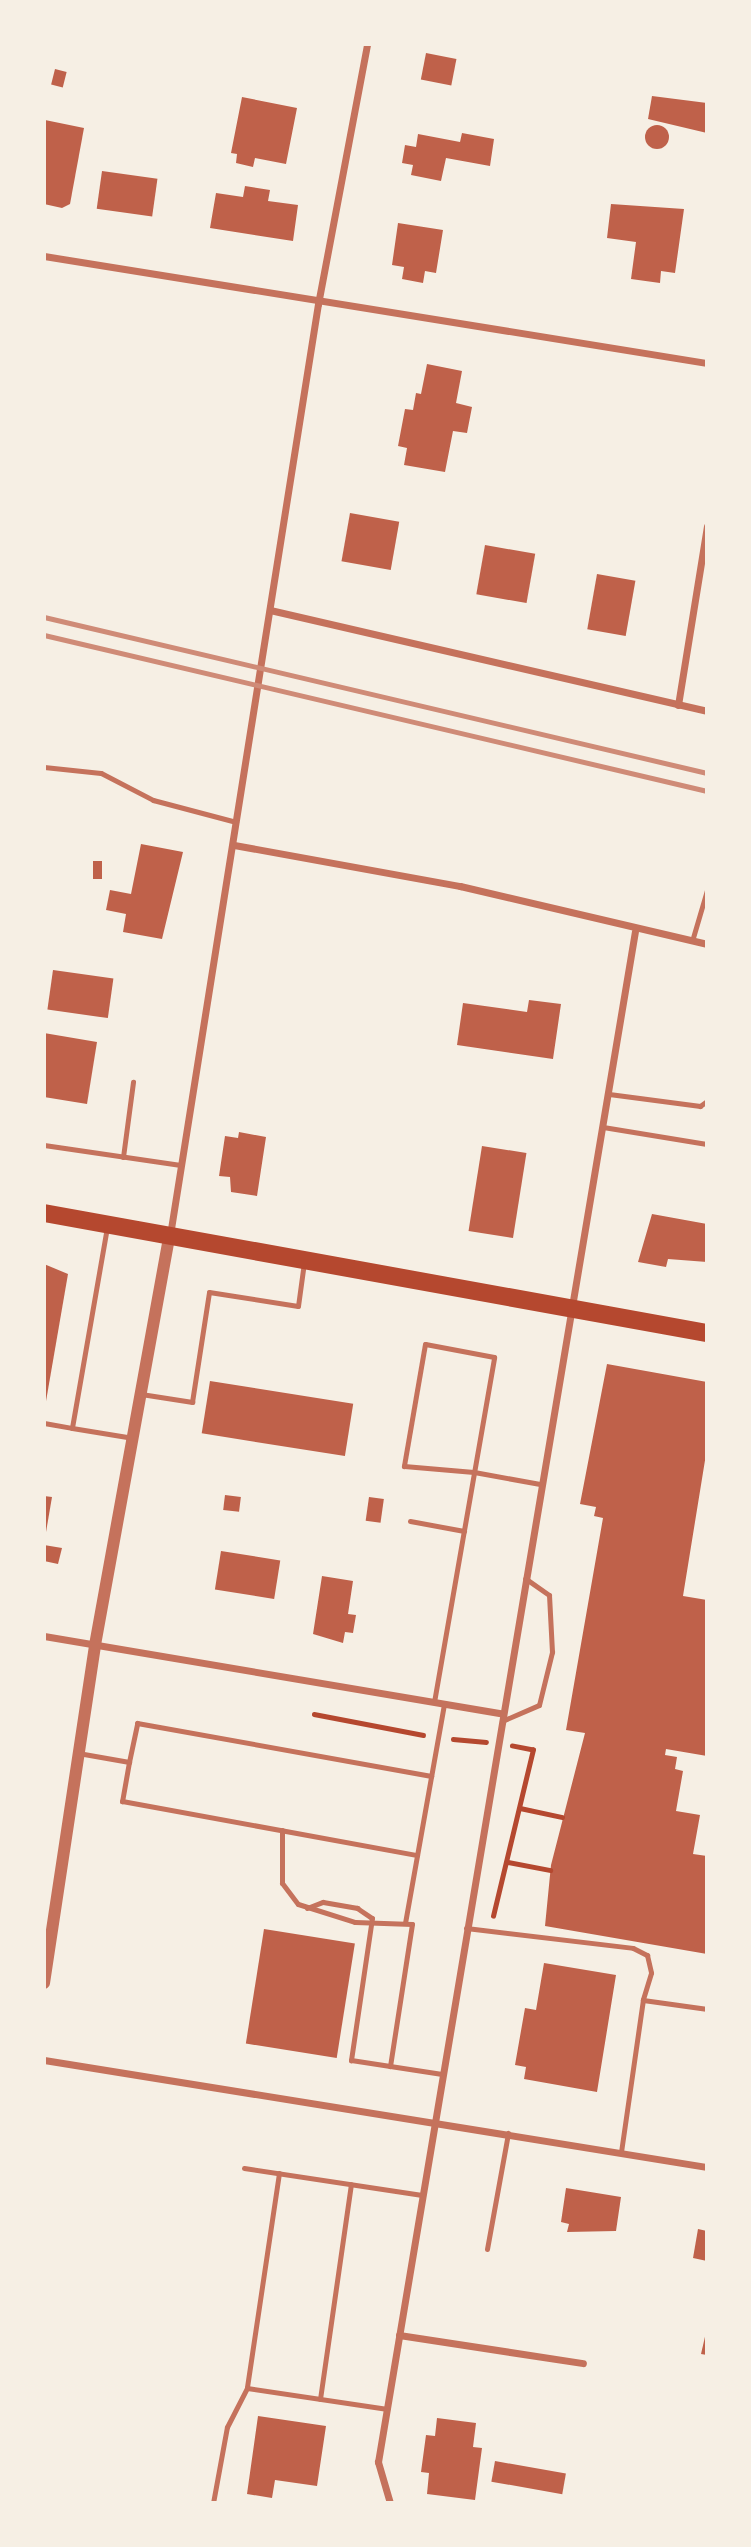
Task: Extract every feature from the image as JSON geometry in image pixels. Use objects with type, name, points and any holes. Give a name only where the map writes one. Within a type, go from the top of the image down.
[{"type":"main road","points":[[44,1213],[707,1333]]},
{"type":"street","points":[[44,1983],[95,1645],[169,1236],[234,845],[318,304],[367,44]]},
{"type":"street","points":[[44,256],[318,304],[707,363]]},
{"type":"street","points":[[678,705],[707,526]]},
{"type":"street","points":[[270,610],[707,711]]},
{"type":"street","points":[[234,845],[460,886],[635,931],[707,944]]},
{"type":"street","points":[[390,2503],[378,2462],[501,1713],[635,931]]},
{"type":"street","points":[[44,1636],[501,1713]]},
{"type":"street","points":[[44,2060],[436,2119],[707,2167]]},
{"type":"street","points":[[399,2335],[583,2363]]},
{"type":"lane","points":[[44,767],[101,773],[153,800],[236,822]]},
{"type":"lane","points":[[692,941],[707,890]]},
{"type":"lane","points":[[122,1157],[133,1082]]},
{"type":"lane","points":[[609,1094],[700,1107],[707,1101]]},
{"type":"lane","points":[[603,1127],[707,1144]]},
{"type":"lane","points":[[44,1145],[181,1166]]},
{"type":"lane","points":[[72,1428],[107,1224]]},
{"type":"lane","points":[[141,1394],[192,1402],[209,1292],[298,1306],[305,1261]]},
{"type":"lane","points":[[434,1702],[464,1531],[474,1472],[494,1357],[425,1344],[404,1466],[474,1472],[540,1484]]},
{"type":"lane","points":[[44,1423],[133,1438]]},
{"type":"lane","points":[[410,1521],[464,1531]]},
{"type":"lane","points":[[500,1722],[539,1705],[552,1653],[549,1595],[524,1578]]},
{"type":"lane","points":[[405,1923],[444,1703]]},
{"type":"lane","points":[[417,1855],[122,1801],[137,1723],[431,1776]]},
{"type":"lane","points":[[78,1753],[129,1762]]},
{"type":"lane","points":[[282,1830],[282,1883],[307,1908],[355,1922],[372,1918],[412,1924],[390,2066]]},
{"type":"lane","points":[[307,1908],[323,1902],[357,1908],[372,1918]]},
{"type":"lane","points":[[372,1918],[351,2060],[442,2074]]},
{"type":"lane","points":[[466,1928],[633,1948],[647,1955],[652,1973],[643,2000],[621,2152]]},
{"type":"lane","points":[[643,2000],[707,2009]]},
{"type":"lane","points":[[487,2249],[508,2133]]},
{"type":"lane","points":[[244,2168],[422,2195]]},
{"type":"lane","points":[[213,2503],[227,2427],[247,2388],[279,2173]]},
{"type":"lane","points":[[320,2399],[351,2184]]},
{"type":"lane","points":[[247,2388],[387,2409]]},
{"type":"path","points":[[314,1714],[438,1737]]},
{"type":"path","points":[[520,1808],[562,1817]]},
{"type":"path","points":[[508,1862],[550,1870]]},
{"type":"building","points":[[426,53],[456,59],[451,85],[421,80]]},
{"type":"building","points":[[55,69],[67,72],[63,87],[51,85]]},
{"type":"building","points":[[652,96],[707,103],[707,133],[648,119]]},
{"type":"building","points":[[242,97],[297,108],[286,164],[255,158],[253,167],[236,163],[237,154],[231,153]]},
{"type":"building","points":[[45,120],[84,128],[70,204],[62,208],[44,204]]},
{"type":"building","points":[[657,125],[666,128],[669,137],[666,146],[657,149],[648,146],[645,137],[648,128]]},
{"type":"building","points":[[462,133],[494,139],[490,166],[446,158],[441,181],[411,175],[413,165],[402,163],[405,145],[416,147],[418,134],[460,142]]},
{"type":"building","points":[[102,171],[157,179],[152,216],[97,209]]},
{"type":"building","points":[[245,186],[270,190],[268,201],[298,205],[293,241],[210,228],[216,193],[243,197]]},
{"type":"building","points":[[611,204],[684,209],[675,273],[661,271],[660,283],[631,279],[636,242],[607,238]]},
{"type":"building","points":[[398,223],[443,230],[436,273],[425,271],[423,283],[402,279],[404,267],[392,265]]},
{"type":"building","points":[[427,364],[462,371],[456,403],[472,407],[467,433],[453,431],[445,472],[404,465],[407,448],[398,446],[405,409],[413,410],[416,393],[421,394]]},
{"type":"building","points":[[350,513],[399,522],[391,570],[341,561]]},
{"type":"building","points":[[485,545],[535,554],[527,603],[476,594]]},
{"type":"building","points":[[597,574],[635,581],[626,636],[587,629]]},
{"type":"building","points":[[141,844],[183,852],[162,939],[123,932],[126,914],[106,910],[110,890],[131,894]]},
{"type":"building","points":[[93,861],[102,861],[102,879],[93,879]]},
{"type":"building","points":[[53,970],[113,978],[108,1018],[47,1010]]},
{"type":"building","points":[[529,1000],[561,1004],[553,1059],[457,1045],[463,1003],[527,1012]]},
{"type":"building","points":[[44,1033],[97,1042],[87,1104],[44,1097]]},
{"type":"building","points":[[239,1132],[266,1137],[257,1196],[231,1192],[230,1177],[219,1176],[225,1136],[238,1138]]},
{"type":"building","points":[[482,1146],[526,1153],[513,1238],[469,1231]]},
{"type":"building","points":[[652,1214],[707,1224],[707,1262],[668,1259],[666,1267],[638,1262]]},
{"type":"building","points":[[44,1264],[68,1274],[45,1407],[44,1407]]},
{"type":"building","points":[[607,1364],[707,1382],[707,1448],[683,1596],[707,1600],[707,1756],[666,1749],[665,1755],[677,1757],[675,1769],[683,1771],[676,1811],[700,1815],[693,1854],[707,1856],[707,1954],[545,1926],[551,1865],[585,1733],[566,1730],[603,1518],[594,1516],[596,1507],[580,1504]]},
{"type":"building","points":[[210,1381],[353,1404],[345,1456],[202,1433]]},
{"type":"building","points":[[225,1495],[241,1497],[239,1512],[223,1510]]},
{"type":"building","points":[[44,1496],[52,1497],[45,1538],[44,1538]]},
{"type":"building","points":[[369,1497],[384,1499],[381,1523],[366,1521]]},
{"type":"building","points":[[44,1545],[62,1548],[58,1564],[44,1561]]},
{"type":"building","points":[[221,1551],[280,1560],[274,1599],[215,1590]]},
{"type":"building","points":[[322,1576],[353,1581],[348,1614],[356,1615],[353,1633],[345,1632],[343,1643],[313,1634]]},
{"type":"building","points":[[264,1929],[355,1943],[337,2058],[246,2044]]},
{"type":"building","points":[[544,1963],[616,1975],[597,2092],[524,2079],[526,2067],[515,2065],[525,2008],[536,2010]]},
{"type":"building","points":[[566,2188],[621,2197],[616,2231],[567,2232],[569,2224],[561,2222]]},
{"type":"building","points":[[698,2229],[707,2231],[707,2261],[693,2258]]},
{"type":"building","points":[[707,2328],[707,2355],[701,2354]]},
{"type":"building","points":[[258,2416],[326,2426],[317,2486],[275,2480],[272,2498],[247,2494]]},
{"type":"building","points":[[437,2418],[476,2423],[473,2447],[482,2448],[475,2500],[427,2494],[429,2473],[421,2472],[426,2435],[435,2436]]},
{"type":"building","points":[[495,2461],[566,2474],[562,2494],[491,2482]]},
{"type":"railway","points":[[44,617],[707,773]]},
{"type":"railway","points":[[44,635],[707,791]]}]
